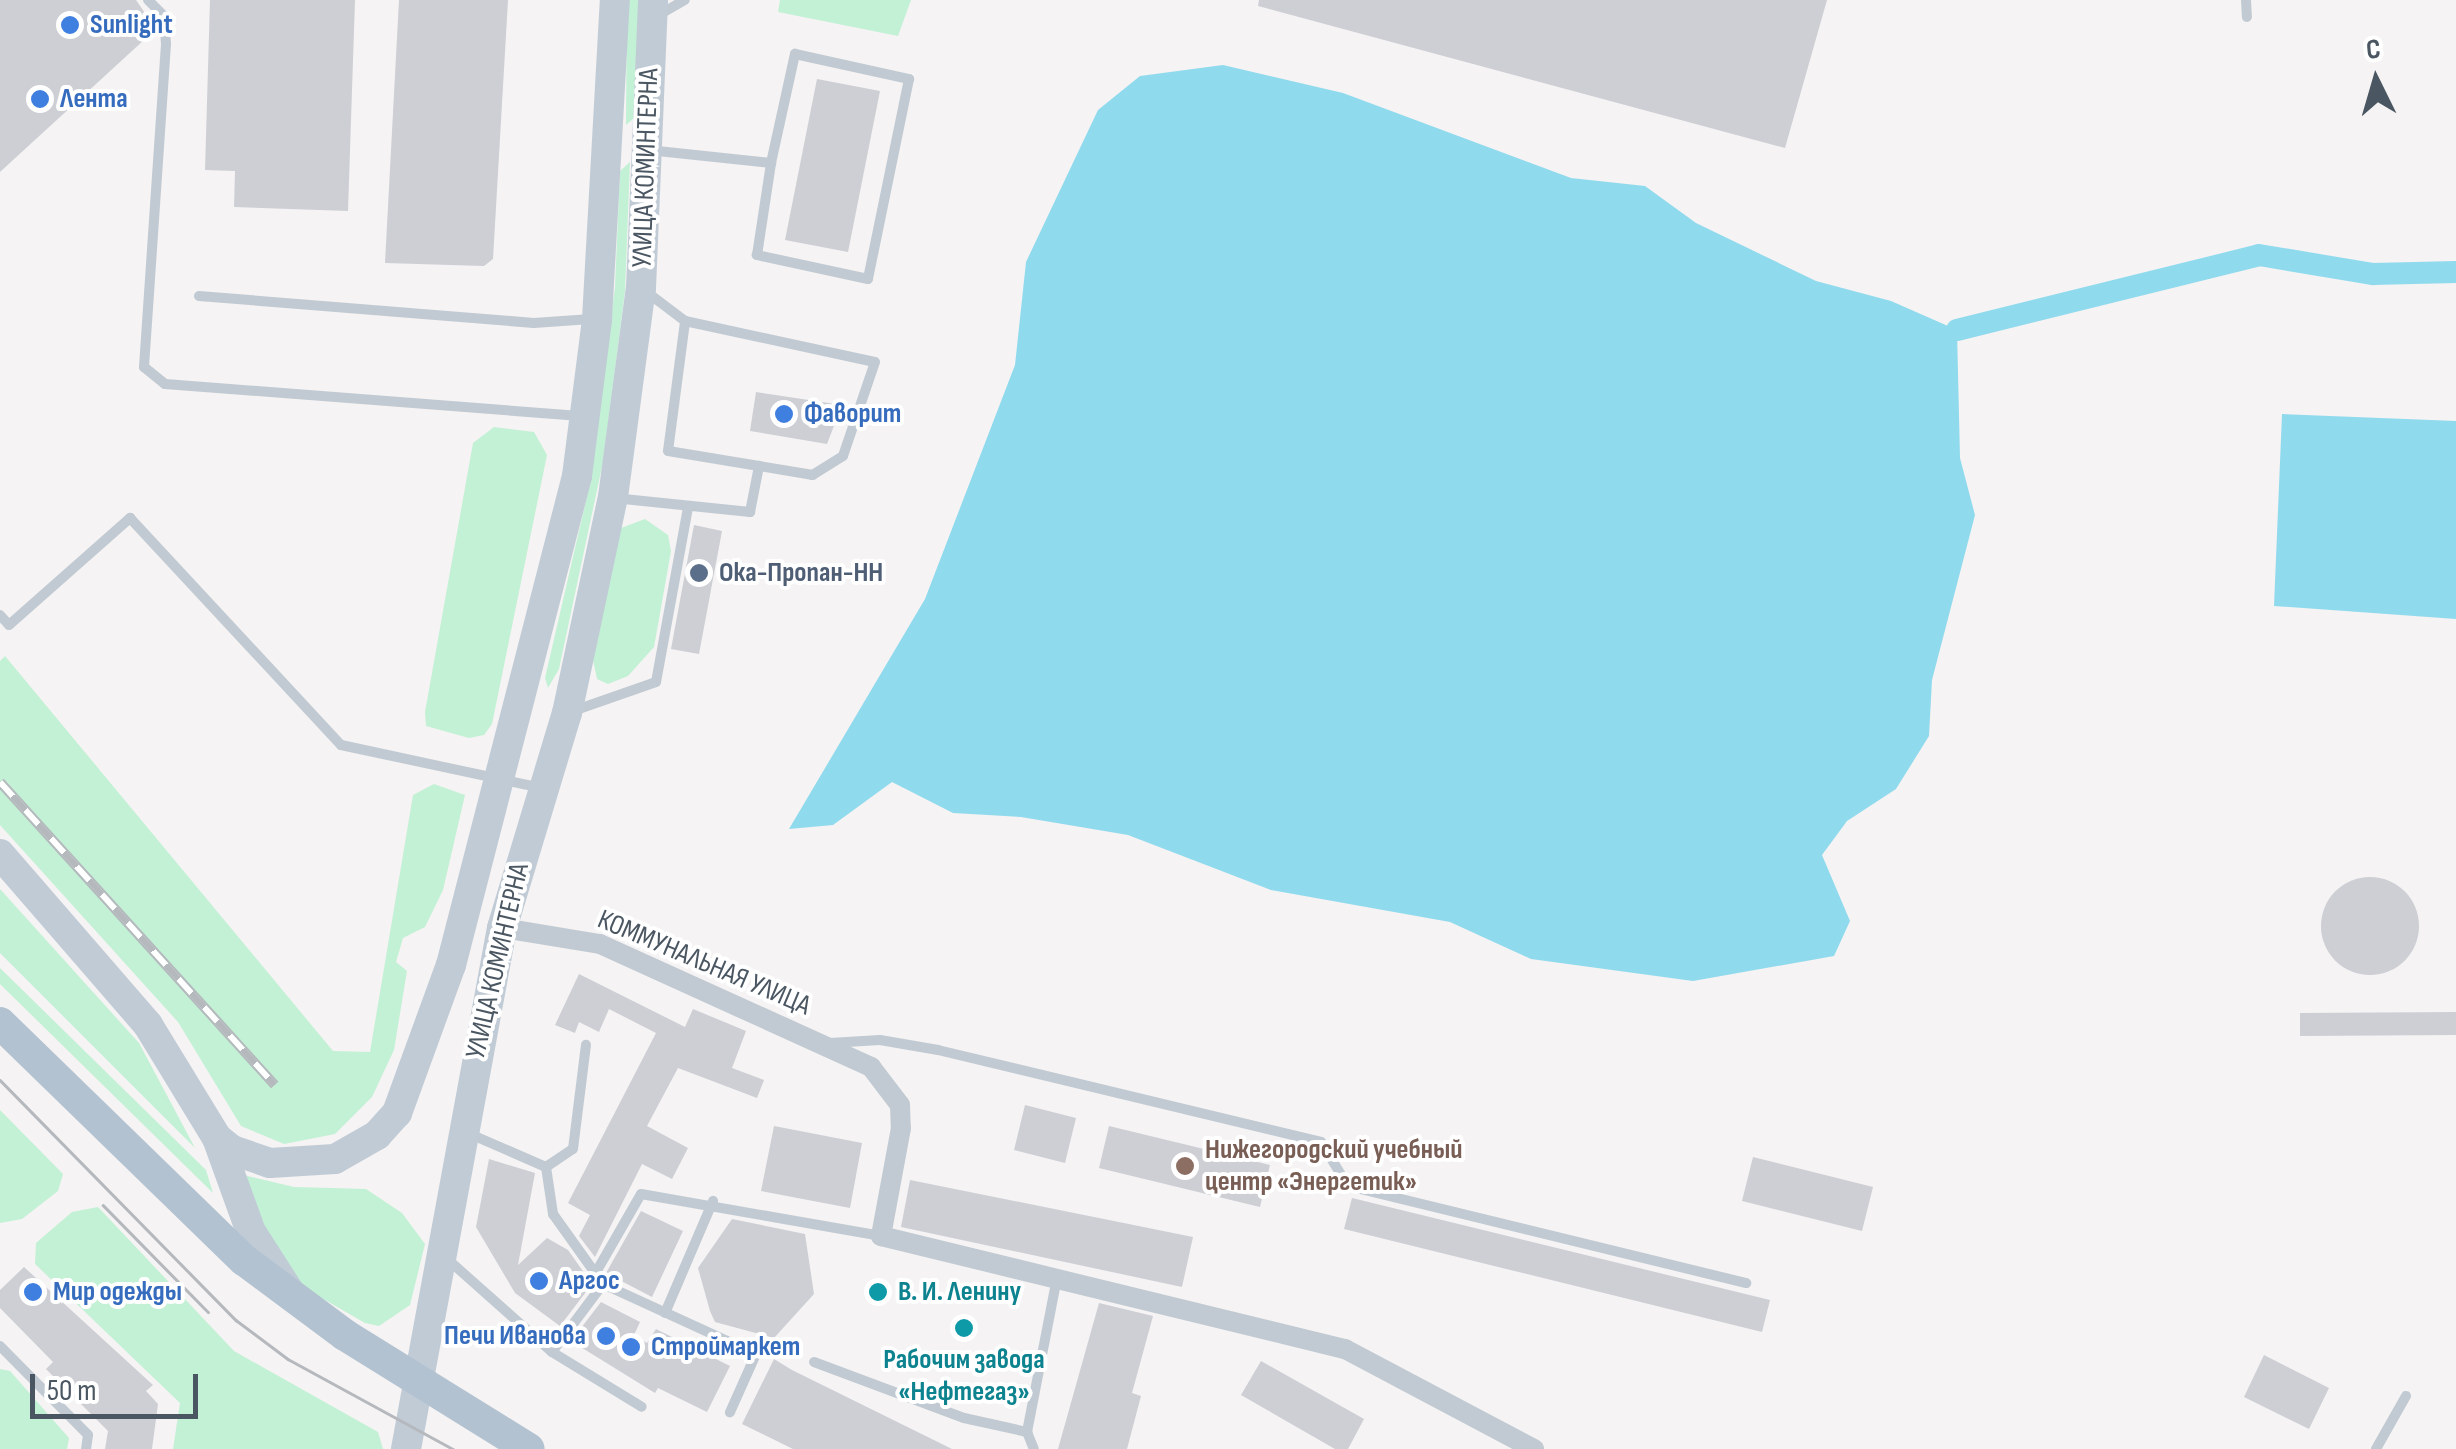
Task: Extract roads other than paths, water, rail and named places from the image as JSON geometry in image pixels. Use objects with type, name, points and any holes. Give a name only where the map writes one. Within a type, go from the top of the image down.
[{"type":"main road","name":"УЛИЦА КОМИНТЕРНА","points":[[217,1138],[246,1158],[308,1164],[358,1148],[398,1113],[451,965],[566,527],[586,417],[609,148],[615,0]]},
{"type":"main road","name":"УЛИЦА КОМИНТЕРНА","points":[[406,1449],[460,1129],[502,928],[567,713],[614,498],[641,288],[653,10]]},
{"type":"main road","points":[[609,148],[647,150]]},
{"type":"main road","points":[[1,855],[148,1026],[217,1138],[251,1232],[296,1302]]},
{"type":"main road","points":[[0,1024],[244,1260],[296,1302],[529,1449]]},
{"type":"street","name":"КОММУНАЛЬНАЯ УЛИЦА","points":[[502,928],[600,944],[871,1067],[900,1105],[881,1236]]},
{"type":"street","points":[[881,1236],[1344,1349],[1534,1449]]},
{"type":"lane","points":[[148,0],[164,16],[166,44],[144,366],[165,384],[586,417]]},
{"type":"lane","points":[[653,10],[685,0]]},
{"type":"lane","points":[[2246,0],[2247,17]]},
{"type":"lane","points":[[795,54],[909,79],[868,279],[757,255],[771,163],[795,54]]},
{"type":"lane","points":[[647,150],[771,163]]},
{"type":"lane","points":[[641,288],[685,321],[876,362],[844,456],[813,476],[668,451],[685,321]]},
{"type":"lane","points":[[200,296],[534,323],[597,319]]},
{"type":"lane","points":[[614,498],[750,512],[759,466]]},
{"type":"lane","points":[[567,713],[656,682],[688,507]]},
{"type":"lane","points":[[0,615],[9,625],[130,518],[341,745],[542,788]]},
{"type":"lane","points":[[825,1044],[880,1040],[938,1050],[1321,1142],[1348,1186],[1746,1283]]},
{"type":"lane","points":[[546,1167],[573,1149],[586,1045]]},
{"type":"lane","points":[[460,1129],[546,1167]]},
{"type":"lane","points":[[546,1167],[553,1214],[602,1284],[756,1354],[730,1412]]},
{"type":"lane","points":[[595,1274],[641,1194],[713,1201],[881,1236]]},
{"type":"lane","points":[[665,1312],[713,1201]]},
{"type":"lane","points":[[440,1253],[552,1352],[642,1407]]},
{"type":"lane","points":[[1034,1449],[1027,1432],[1057,1277]]},
{"type":"lane","points":[[552,1352],[602,1284]]},
{"type":"lane","points":[[0,1346],[88,1436],[86,1449]]},
{"type":"lane","points":[[814,1362],[964,1418],[1027,1432]]},
{"type":"lane","points":[[2376,1449],[2406,1396]]},
{"type":"water","points":[[1223,65],[1343,93],[1571,178],[1645,186],[1696,223],[1816,281],[1891,301],[1957,330],[1960,458],[1975,515],[1932,680],[1929,736],[1896,789],[1847,821],[1822,855],[1850,921],[1834,956],[1693,981],[1531,959],[1450,922],[1271,890],[1128,835],[1021,817],[953,813],[892,782],[833,825],[789,829],[925,599],[1015,365],[1026,262],[1098,110],[1140,76]]},
{"type":"water","points":[[2282,414],[2456,421],[2456,619],[2274,606]]},
{"type":"waterway","points":[[1957,330],[2259,255],[2373,274],[2456,272]]},
{"type":"tram line","points":[[0,1080],[236,1320],[288,1359],[453,1449]]},
{"type":"tram line","points":[[103,1205],[208,1312]]},
{"type":"railway","points":[[0,782],[275,1085]]},
{"type":"place","name":"Sunlight","points":[[70,25]]},
{"type":"place","name":"Лента","points":[[40,99]]},
{"type":"place","name":"Фаворит","points":[[784,414]]},
{"type":"place","name":"Ока-Пропан-НН","points":[[699,573]]},
{"type":"place","name":"Нижегородский учебный центр «Энергетик»","points":[[1185,1166]]},
{"type":"place","name":"Аргос","points":[[539,1281]]},
{"type":"place","name":"Мир одежды","points":[[33,1292]]},
{"type":"place","name":"В. И. Ленину","points":[[878,1292]]},
{"type":"place","name":"Рабочим завода «Нефтегаз»","points":[[964,1328]]},
{"type":"place","name":"Печи Иванова","points":[[606,1336]]},
{"type":"place","name":"Строймаркет","points":[[631,1347]]}]
